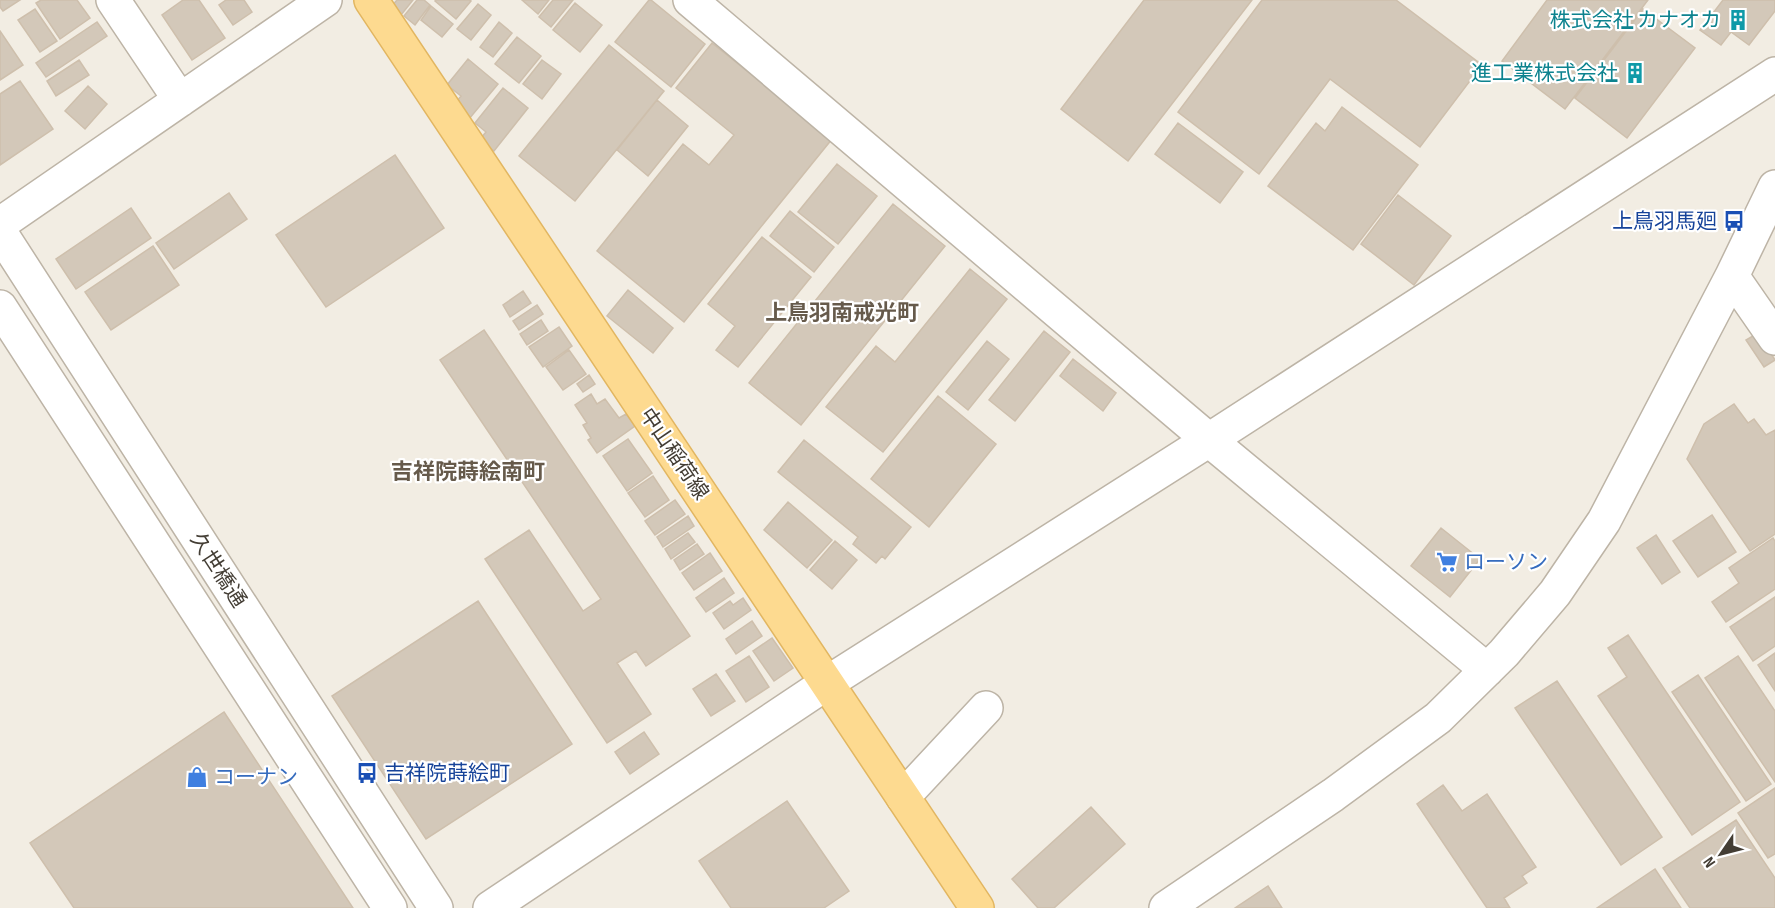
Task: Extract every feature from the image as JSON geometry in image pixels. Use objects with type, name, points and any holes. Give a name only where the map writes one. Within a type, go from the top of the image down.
[{"type":"main road","name":"中山稲荷線","points":[[371,0],[977,908]]},
{"type":"street","points":[[113,0],[180,100]]},
{"type":"street","points":[[0,224],[325,0]]},
{"type":"street","points":[[690,0],[1209,440],[1487,670]]},
{"type":"street","points":[[490,908],[827,683],[1209,440],[1775,74]]},
{"type":"street","points":[[1166,908],[1333,795],[1438,718],[1504,653],[1555,593],[1604,521],[1732,276],[1775,187]]},
{"type":"street","name":"久世橋通","points":[[0,232],[436,908]]},
{"type":"street","points":[[1732,276],[1775,339]]},
{"type":"street","name":"久世橋通","points":[[0,307],[390,908]]},
{"type":"street","points":[[903,796],[986,708]]},
{"type":"building","points":[[0,0],[20,0],[3,11],[0,7]]},
{"type":"building","points":[[41,0],[77,0],[90,18],[60,39],[36,3]]},
{"type":"building","points":[[183,0],[199,0],[225,38],[192,60],[162,15]]},
{"type":"building","points":[[226,0],[244,0],[252,12],[233,25],[219,5]]},
{"type":"building","points":[[397,0],[413,0],[401,15],[391,7]]},
{"type":"building","points":[[417,0],[424,0],[430,5],[415,25],[404,16]]},
{"type":"building","points":[[436,0],[469,0],[471,1],[456,19]]},
{"type":"building","points":[[522,0],[549,0],[538,14]]},
{"type":"building","points":[[553,0],[573,0],[551,27],[539,17]]},
{"type":"building","points":[[649,0],[705,44],[671,87],[615,42]]},
{"type":"building","points":[[1144,0],[1252,0],[1128,161],[1061,109]]},
{"type":"building","points":[[1262,0],[1396,0],[1482,65],[1420,147],[1330,79],[1259,174],[1178,112]]},
{"type":"building","points":[[1547,0],[1648,0],[1565,109],[1502,61]]},
{"type":"building","name":"株式会社 カナオカ","points":[[1723,0],[1775,0],[1775,11],[1749,45],[1731,32],[1721,45],[1700,30]]},
{"type":"building","points":[[575,3],[602,25],[580,52],[553,30]]},
{"type":"building","points":[[478,4],[491,15],[471,40],[457,29]]},
{"type":"building","points":[[431,6],[453,24],[442,37],[421,20]]},
{"type":"building","points":[[35,9],[57,41],[40,52],[18,20]]},
{"type":"building","name":"進工業株式会社","points":[[1643,9],[1695,48],[1627,138],[1575,98]]},
{"type":"building","points":[[97,22],[107,36],[46,77],[36,63]]},
{"type":"building","points":[[499,22],[512,33],[493,57],[480,47]]},
{"type":"building","points":[[0,31],[23,65],[0,80]]},
{"type":"building","points":[[517,37],[541,56],[519,83],[495,64]]},
{"type":"building","points":[[712,43],[832,139],[684,322],[597,251],[683,144],[709,165],[734,135],[676,88]]},
{"type":"building","points":[[609,45],[664,91],[575,201],[519,156]]},
{"type":"building","points":[[468,59],[498,84],[469,119],[453,106],[461,96],[447,85]]},
{"type":"building","points":[[79,60],[89,75],[56,96],[47,81]]},
{"type":"building","points":[[542,60],[561,74],[542,99],[523,84]]},
{"type":"building","points":[[20,81],[53,129],[0,165],[0,94]]},
{"type":"building","points":[[88,86],[107,104],[85,129],[65,111]]},
{"type":"building","points":[[503,88],[528,108],[494,151],[480,139],[486,132],[475,123]]},
{"type":"building","points":[[657,100],[688,126],[648,176],[617,150]]},
{"type":"building","points":[[1342,107],[1418,165],[1353,250],[1268,186],[1316,123],[1325,131]]},
{"type":"building","points":[[1178,123],[1243,172],[1220,203],[1155,154]]},
{"type":"building","points":[[395,155],[444,228],[326,307],[276,235]]},
{"type":"building","points":[[837,164],[877,196],[838,244],[798,212]]},
{"type":"building","points":[[229,193],[247,219],[174,269],[156,243]]},
{"type":"building","points":[[1398,195],[1451,236],[1414,285],[1361,244]]},
{"type":"building","points":[[893,204],[945,246],[801,425],[749,383]]},
{"type":"building","points":[[131,208],[151,238],[76,289],[56,259]]},
{"type":"building","points":[[790,211],[834,247],[814,272],[770,236]]},
{"type":"building","points":[[762,237],[811,277],[738,367],[716,350],[735,326],[708,304]]},
{"type":"building","points":[[153,246],[179,285],[111,330],[85,292]]},
{"type":"building","points":[[970,269],[1007,299],[883,452],[826,407],[876,346],[895,362]]},
{"type":"building","points":[[628,290],[673,328],[653,353],[607,316]]},
{"type":"building","points":[[523,291],[531,303],[510,317],[503,305]]},
{"type":"building","points":[[537,305],[543,314],[519,330],[513,321]]},
{"type":"building","points":[[541,320],[548,331],[527,345],[520,334]]},
{"type":"building","points":[[559,327],[572,346],[543,367],[529,347]]},
{"type":"building","points":[[484,330],[690,636],[646,666],[636,651],[617,663],[651,714],[607,743],[485,559],[529,530],[583,611],[601,599],[440,360]]},
{"type":"building","points":[[1044,331],[1070,352],[1015,421],[989,400]]},
{"type":"building","points":[[1758,333],[1775,360],[1764,367],[1746,340]]},
{"type":"building","points":[[987,341],[1009,359],[968,410],[946,392]]},
{"type":"building","points":[[569,350],[586,374],[563,390],[546,367]]},
{"type":"building","points":[[1073,359],[1116,393],[1103,411],[1060,376]]},
{"type":"building","points":[[589,375],[595,384],[583,392],[577,384]]},
{"type":"building","points":[[591,394],[597,404],[605,399],[619,418],[626,414],[635,426],[597,453],[588,440],[591,438],[583,425],[587,423],[575,405]]},
{"type":"building","points":[[938,396],[996,444],[929,527],[871,479]]},
{"type":"building","points":[[1734,404],[1748,423],[1754,419],[1766,435],[1775,430],[1775,534],[1750,551],[1687,459],[1704,424]]},
{"type":"building","points":[[628,439],[652,473],[627,491],[603,456]]},
{"type":"building","points":[[804,440],[911,527],[885,559],[882,556],[876,563],[853,544],[858,537],[778,472]]},
{"type":"building","points":[[653,476],[669,500],[645,517],[628,493]]},
{"type":"building","points":[[675,500],[685,514],[655,535],[645,521]]},
{"type":"building","points":[[788,502],[832,540],[807,568],[764,530]]},
{"type":"building","points":[[1712,515],[1736,552],[1698,577],[1673,541]]},
{"type":"building","points":[[688,516],[694,526],[663,547],[657,537]]},
{"type":"building","points":[[1441,528],[1480,559],[1450,597],[1411,566]]},
{"type":"building","points":[[688,533],[695,542],[671,559],[665,549]]},
{"type":"building","points":[[1656,535],[1680,572],[1662,584],[1637,548]]},
{"type":"building","points":[[1773,538],[1775,541],[1775,589],[1726,622],[1712,602],[1739,583],[1729,568]]},
{"type":"building","points":[[835,541],[857,560],[832,589],[810,570]]},
{"type":"building","points":[[697,544],[704,554],[680,570],[674,560]]},
{"type":"building","points":[[710,553],[722,571],[694,590],[682,573]]},
{"type":"building","points":[[724,578],[734,593],[706,612],[696,598]]},
{"type":"building","points":[[1775,597],[1775,646],[1753,661],[1730,627]]},
{"type":"building","points":[[743,598],[751,610],[724,629],[713,613],[730,601],[733,605]]},
{"type":"building","points":[[478,601],[572,744],[426,839],[332,696]]},
{"type":"building","points":[[752,621],[762,636],[736,654],[726,639]]},
{"type":"building","points":[[1628,635],[1740,802],[1692,835],[1598,696],[1627,677],[1608,648]]},
{"type":"building","points":[[772,638],[793,668],[774,681],[753,651]]},
{"type":"building","points":[[1775,653],[1775,691],[1758,665]]},
{"type":"building","points":[[749,656],[769,687],[746,702],[726,671]]},
{"type":"building","points":[[1738,656],[1775,711],[1775,782],[1705,678]]},
{"type":"building","points":[[716,674],[735,701],[711,716],[693,689]]},
{"type":"building","points":[[1698,675],[1771,784],[1746,801],[1672,692]]},
{"type":"building","points":[[1557,681],[1662,837],[1621,865],[1515,708]]},
{"type":"building","name":"コーナン","points":[[224,712],[353,908],[74,908],[30,843]]},
{"type":"building","points":[[644,732],[659,754],[630,774],[615,752]]},
{"type":"building","points":[[1443,785],[1462,811],[1487,794],[1536,867],[1522,876],[1527,883],[1504,898],[1510,908],[1487,908],[1417,804]]},
{"type":"building","points":[[1775,788],[1775,854],[1768,858],[1738,813]]},
{"type":"building","points":[[787,801],[849,891],[824,908],[731,908],[699,861]]},
{"type":"building","points":[[1091,807],[1125,844],[1054,908],[1038,908],[1012,879]]},
{"type":"building","points":[[1736,820],[1775,878],[1775,908],[1690,908],[1663,868]]},
{"type":"building","points":[[1655,869],[1681,908],[1597,908]]},
{"type":"building","points":[[1268,886],[1282,908],[1235,908]]},
{"type":"place","name":"株式会社 カナオカ","points":[[1738,20]]},
{"type":"place","name":"進工業株式会社","points":[[1635,73]]},
{"type":"place","name":"上鳥羽馬廻","points":[[1734,221]]},
{"type":"place","name":"ローソン","points":[[1447,562]]},
{"type":"place","name":"吉祥院蒔絵町","points":[[367,773]]},
{"type":"place","name":"コーナン","points":[[197,777]]},
{"type":"district","name":"上鳥羽南戒光町","points":[[842,313]]},
{"type":"district","name":"吉祥院蒔絵南町","points":[[468,472]]}]
